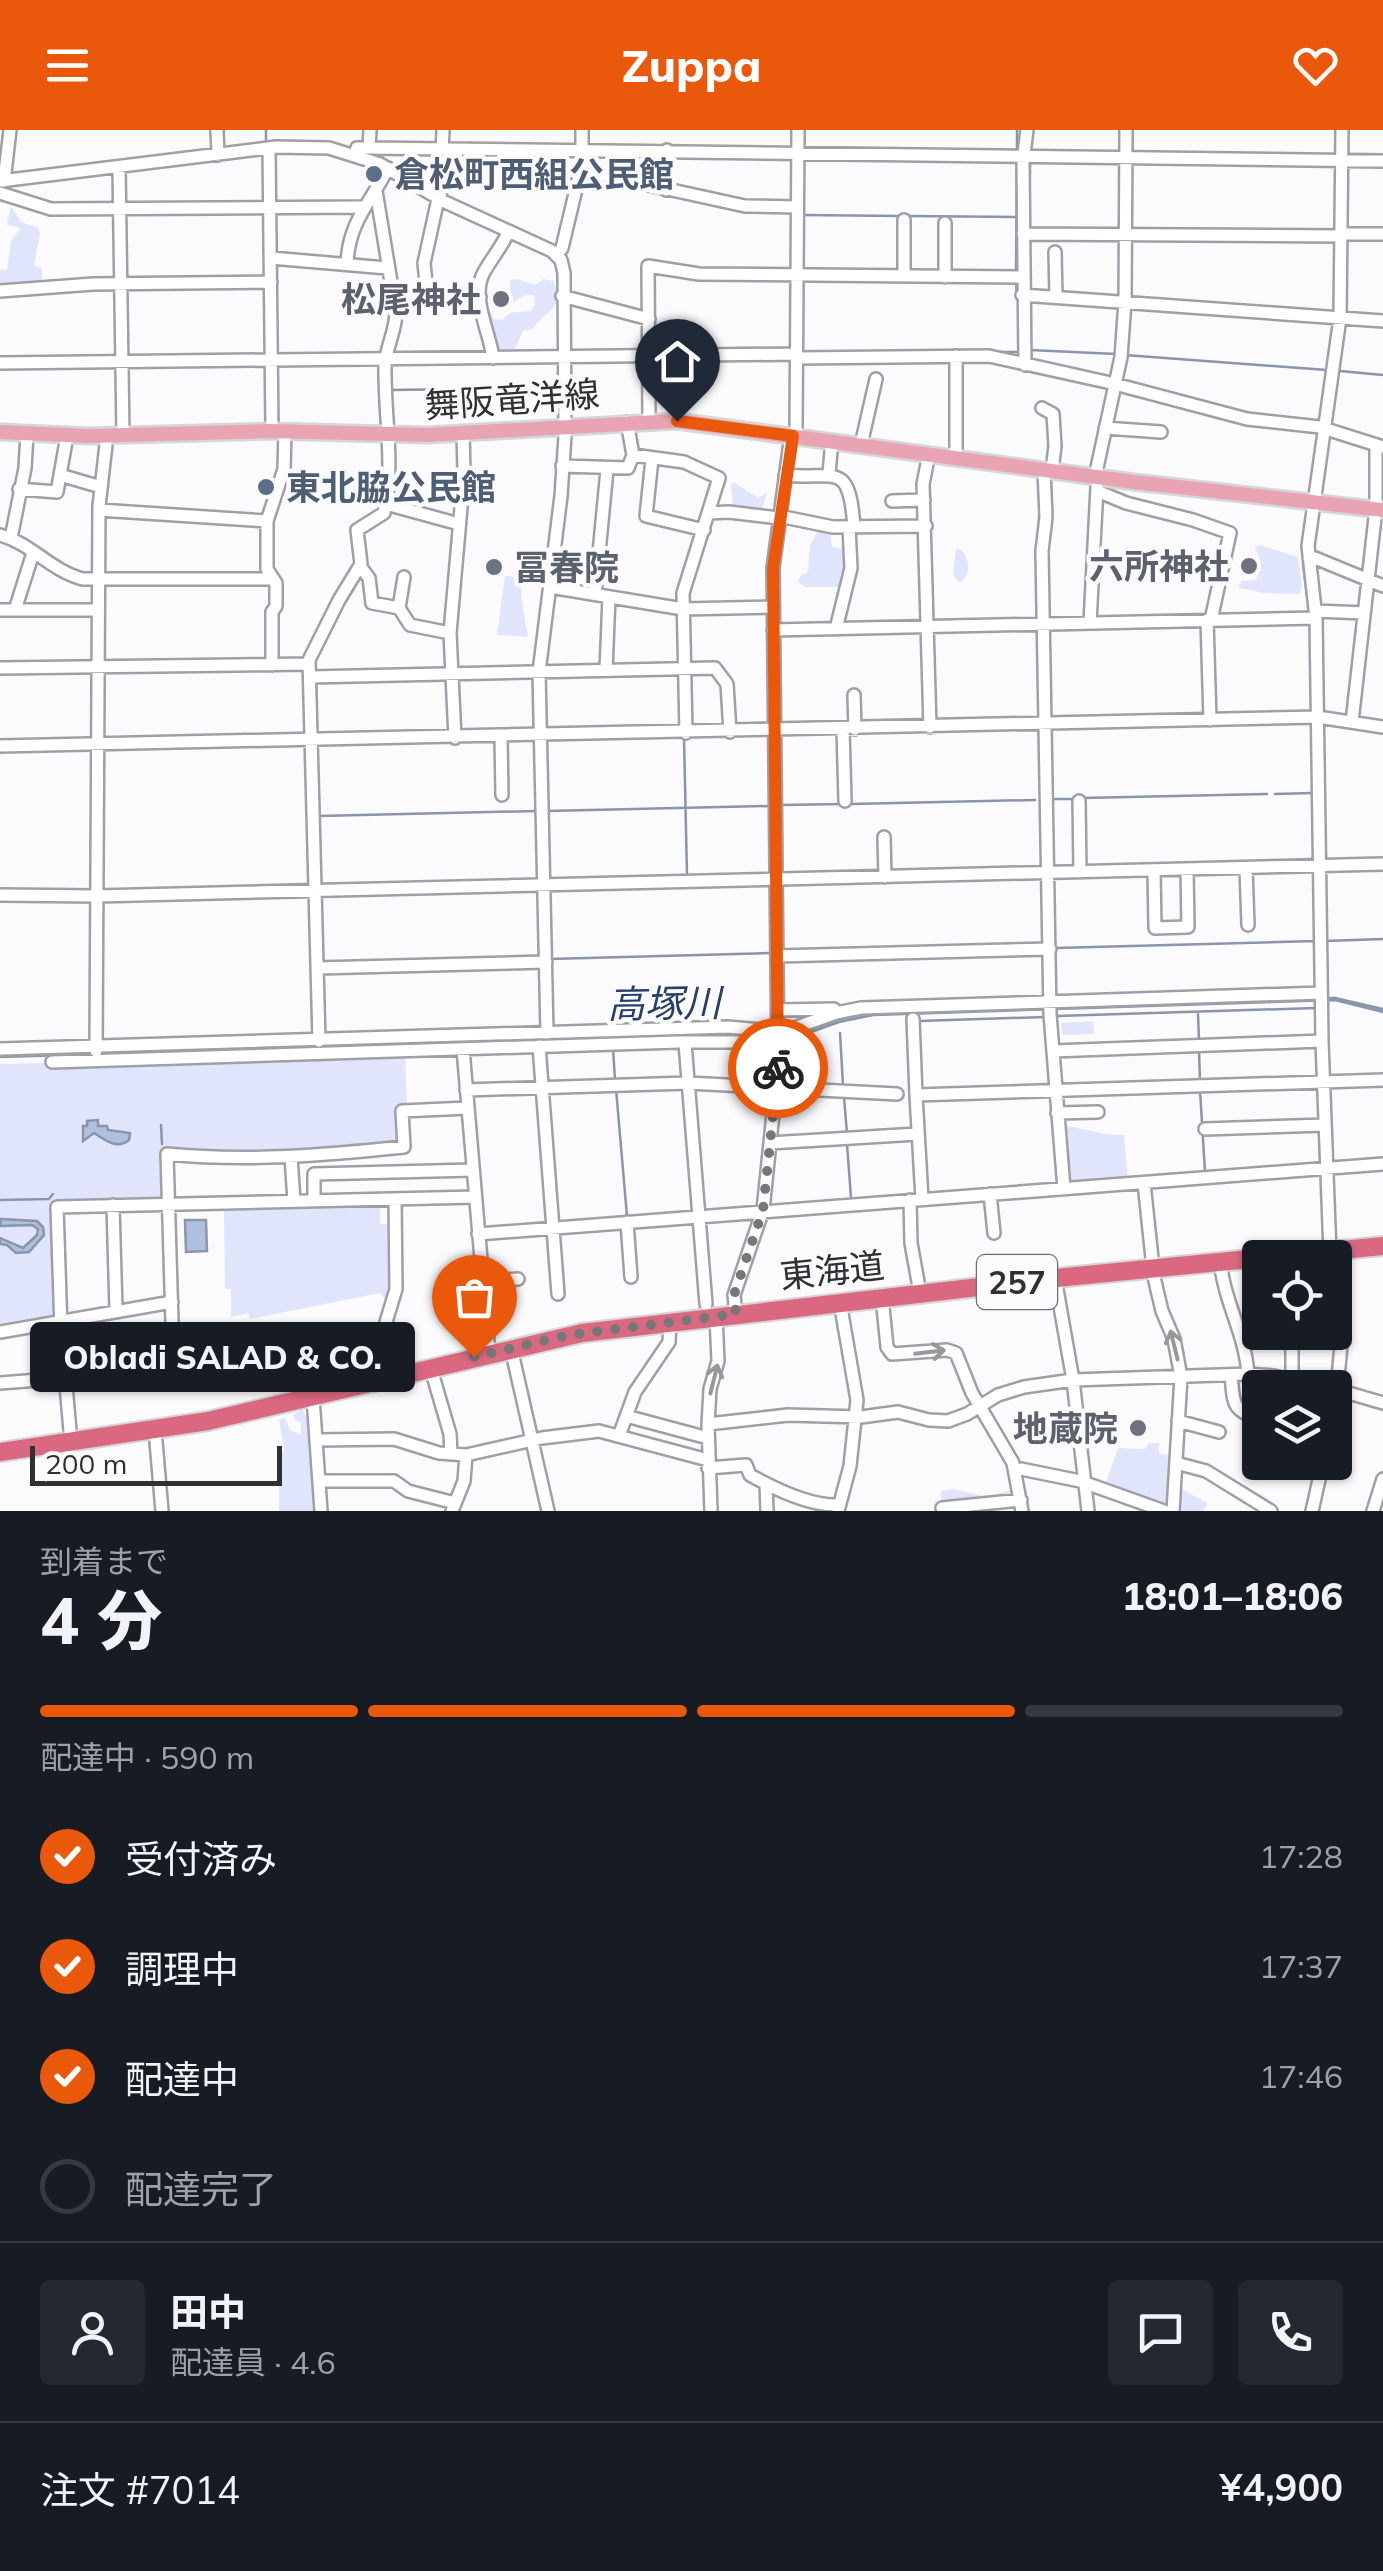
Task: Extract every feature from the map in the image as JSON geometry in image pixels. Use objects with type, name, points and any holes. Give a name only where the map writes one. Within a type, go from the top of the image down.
[{"type":"highway","name":"東海道","points":[[1352,1250],[1383,1246]]},
{"type":"highway","name":"東海道","points":[[0,1452],[155,1430],[313,1398],[569,1335],[670,1322],[711,1310],[736,1314],[1242,1258]]},
{"type":"main road","name":"舞阪竜洋線","points":[[0,432],[67,436],[279,431],[387,436],[689,422],[1048,471],[1097,482],[1380,510]]},
{"type":"street","points":[[1,185],[10,130]]},
{"type":"street","points":[[217,130],[218,155]]},
{"type":"street","points":[[370,130],[370,148]]},
{"type":"street","points":[[443,130],[439,199],[424,264],[428,302],[480,297]]},
{"type":"street","points":[[557,255],[580,170],[582,130]]},
{"type":"street","points":[[736,1314],[734,1295],[763,1210],[776,1088],[773,568],[785,476],[796,430],[798,130]]},
{"type":"street","points":[[1025,365],[1022,277],[1027,130]]},
{"type":"street","points":[[1090,623],[1097,482],[1120,358],[1125,302],[1126,130]]},
{"type":"street","points":[[1329,1240],[1321,998],[1316,614],[1309,558],[1313,502],[1340,318],[1342,130]]},
{"type":"street","points":[[1,185],[269,148],[316,147],[355,154],[388,168],[439,199],[557,255],[564,266],[565,426],[539,672],[548,1033]]},
{"type":"street","points":[[269,148],[272,360],[284,469],[267,521],[267,569],[276,583],[272,664]]},
{"type":"street","points":[[355,154],[358,148],[443,148],[1383,161]]},
{"type":"street","points":[[666,150],[666,190]]},
{"type":"street","points":[[96,1053],[99,510],[115,435],[122,362],[119,168]]},
{"type":"street","points":[[348,262],[349,245],[362,207],[388,168]]},
{"type":"street","points":[[580,170],[745,206],[797,207]]},
{"type":"street","points":[[1,185],[52,209],[362,207]]},
{"type":"street","points":[[376,190],[396,320],[385,359],[390,474],[382,515],[358,530],[360,566],[369,578],[372,603],[399,608]]},
{"type":"street","points":[[904,220],[904,276]]},
{"type":"street","points":[[945,223],[945,276]]},
{"type":"street","points":[[492,358],[480,297],[483,273],[499,253],[509,231]]},
{"type":"street","points":[[1023,234],[1383,234]]},
{"type":"street","points":[[1056,252],[1056,298]]},
{"type":"street","points":[[270,258],[387,268]]},
{"type":"street","points":[[649,421],[648,266],[699,274],[1022,277]]},
{"type":"street","points":[[0,291],[271,282]]},
{"type":"street","points":[[1022,295],[1383,321]]},
{"type":"street","points":[[562,296],[648,319]]},
{"type":"street","points":[[956,356],[956,458]]},
{"type":"street","points":[[0,363],[989,356],[1247,418],[1325,428],[1380,446],[1380,510],[1352,722]]},
{"type":"street","points":[[862,445],[876,379]]},
{"type":"street","points":[[1042,408],[1053,414],[1055,446],[1048,471],[1044,624],[1050,1006],[1064,1189]]},
{"type":"street","points":[[562,466],[628,468],[633,454],[627,422]]},
{"type":"street","points":[[1105,428],[1161,432]]},
{"type":"street","points":[[455,738],[450,633],[464,473],[463,433]]},
{"type":"street","points":[[28,434],[25,468],[6,536],[66,574],[98,580],[272,579]]},
{"type":"street","points":[[19,489],[56,492],[67,436]]},
{"type":"street","points":[[829,474],[832,441]]},
{"type":"street","points":[[633,454],[684,462],[719,478],[685,586],[686,733]]},
{"type":"street","points":[[930,454],[923,484],[930,727]]},
{"type":"street","points":[[652,459],[646,516],[704,530]]},
{"type":"street","points":[[595,594],[607,470]]},
{"type":"street","points":[[785,476],[829,474],[842,480],[849,490],[851,568],[836,628]]},
{"type":"street","points":[[60,475],[101,487]]},
{"type":"street","points":[[1097,482],[1126,504],[1230,533],[1209,620],[1210,720]]},
{"type":"street","points":[[892,501],[924,500]]},
{"type":"street","points":[[386,504],[459,524]]},
{"type":"street","points":[[99,510],[267,521]]},
{"type":"street","points":[[709,513],[779,517],[833,528],[926,526]]},
{"type":"street","points":[[15,610],[33,554]]},
{"type":"street","points":[[1309,558],[1383,586]]},
{"type":"street","points":[[318,1041],[310,670],[339,600],[360,566]]},
{"type":"street","points":[[404,577],[399,608],[410,625],[450,633]]},
{"type":"street","points":[[550,587],[683,609],[773,606]]},
{"type":"street","points":[[606,670],[609,597]]},
{"type":"street","points":[[0,610],[98,610]]},
{"type":"street","points":[[773,630],[1209,620],[1364,612]]},
{"type":"street","points":[[0,668],[272,664],[310,670],[452,674],[715,668],[728,684],[730,732]]},
{"type":"street","points":[[845,801],[854,695]]},
{"type":"street","points":[[0,746],[1318,717],[1383,727]]},
{"type":"street","points":[[501,737],[502,795]]},
{"type":"street","points":[[1078,801],[1080,872]]},
{"type":"street","points":[[884,837],[885,877]]},
{"type":"street","points":[[0,895],[97,896],[1383,864]]},
{"type":"street","points":[[1246,868],[1248,925]]},
{"type":"street","points":[[1154,870],[1155,928],[1188,927],[1186,870]]},
{"type":"street","points":[[777,956],[1050,949]]},
{"type":"street","points":[[317,968],[546,962]]},
{"type":"street","points":[[778,1010],[1321,998]]},
{"type":"street","points":[[0,1049],[96,1053],[738,1042],[778,1040],[848,1010]]},
{"type":"street","points":[[913,1018],[916,1200],[911,1244],[920,1293]]},
{"type":"street","points":[[52,1062],[96,1053],[318,1041],[728,1027],[778,1040]]},
{"type":"street","points":[[1052,1052],[1322,1041]]},
{"type":"street","points":[[685,1043],[699,1216],[718,1361],[710,1389],[708,1424],[711,1511]]},
{"type":"street","points":[[539,1046],[558,1294]]},
{"type":"street","points":[[463,1049],[488,1353]]},
{"type":"street","points":[[916,1094],[1383,1080]]},
{"type":"street","points":[[466,1090],[688,1083],[897,1094]]},
{"type":"street","points":[[234,1353],[173,1356],[168,1154],[224,1159],[404,1147],[402,1111],[468,1108]]},
{"type":"street","points":[[1057,1113],[1098,1112]]},
{"type":"street","points":[[1205,1129],[1325,1125]]},
{"type":"street","points":[[770,1144],[916,1134]]},
{"type":"street","points":[[291,1156],[294,1201]]},
{"type":"street","points":[[478,1234],[1383,1164]]},
{"type":"street","points":[[314,1201],[314,1174],[473,1170]]},
{"type":"street","points":[[1144,1184],[1160,1305],[1174,1339],[1181,1377],[1173,1511]]},
{"type":"street","points":[[990,1194],[994,1233]]},
{"type":"street","points":[[71,1442],[64,1378],[57,1207],[475,1196]]},
{"type":"street","points":[[393,1379],[384,1332],[396,1288],[395,1199]]},
{"type":"street","points":[[113,1206],[116,1311]]},
{"type":"street","points":[[626,1222],[631,1277]]},
{"type":"street","points":[[1220,1260],[1227,1304],[1245,1343],[1248,1370]]},
{"type":"street","points":[[1056,1278],[1088,1511]]},
{"type":"street","points":[[482,1282],[518,1279]]},
{"type":"street","points":[[882,1298],[889,1351],[900,1356],[954,1351],[979,1406],[1016,1471],[1022,1506],[942,1508],[943,1511]]},
{"type":"street","points":[[0,1332],[172,1302]]},
{"type":"street","points":[[318,1440],[394,1439],[466,1455],[532,1440],[599,1431],[708,1464],[746,1465],[750,1474],[813,1507],[838,1508],[850,1466],[857,1391],[840,1302]]},
{"type":"street","points":[[619,1436],[635,1392],[669,1342],[670,1322]]},
{"type":"street","points":[[511,1348],[548,1511]]},
{"type":"street","points":[[431,1368],[450,1434],[451,1454]]},
{"type":"street","points":[[708,1424],[788,1415],[898,1412],[948,1421],[1015,1389],[1073,1380],[1242,1374]]},
{"type":"street","points":[[1231,1375],[1234,1406],[1242,1413]]},
{"type":"street","points":[[0,1383],[64,1378]]},
{"type":"street","points":[[1352,1394],[1383,1403]]},
{"type":"street","points":[[313,1398],[321,1511]]},
{"type":"street","points":[[626,1416],[708,1438]]},
{"type":"street","points":[[1178,1421],[1219,1432]]},
{"type":"street","points":[[155,1430],[162,1511]]},
{"type":"street","points":[[320,1481],[394,1482],[454,1507],[464,1481],[466,1455]]},
{"type":"street","points":[[1176,1463],[1206,1472],[1271,1511]]},
{"type":"street","points":[[1016,1471],[1085,1482],[1164,1511]]},
{"type":"street","points":[[1373,1511],[1383,1479]]},
{"type":"street","points":[[1312,1511],[1319,1480]]},
{"type":"street","points":[[766,1484],[767,1511]]},
{"type":"shaded area","points":[[11,206],[21,222],[37,227],[40,233],[34,266],[42,268],[42,284],[0,288],[0,269],[7,270],[11,241],[21,228],[7,225]]},
{"type":"shaded area","points":[[544,279],[553,281],[556,304],[533,329],[523,331],[515,349],[498,351],[486,312],[502,320],[510,313],[531,311],[535,304],[534,295],[510,300],[510,280],[535,285]]},
{"type":"shaded area","points":[[731,484],[758,498],[767,492],[762,510],[733,508]]},
{"type":"shaded area","points":[[819,528],[830,530],[832,547],[847,549],[846,571],[840,575],[842,587],[805,587],[798,582],[808,572],[810,545]]},
{"type":"shaded area","points":[[1260,545],[1298,557],[1302,587],[1299,594],[1239,588],[1241,581],[1256,580],[1260,560],[1255,548]]},
{"type":"shaded area","points":[[956,549],[962,550],[968,562],[967,575],[961,582],[953,574]]},
{"type":"shaded area","points":[[505,576],[523,578],[521,596],[528,637],[497,635]]},
{"type":"shaded area","points":[[1335,998],[1383,1012],[1335,1000],[873,1015],[789,1040],[728,1035],[0,1057],[0,1053],[728,1031],[783,1039],[850,1016],[873,1013]]},
{"type":"shaded area","points":[[1093,1021],[1094,1034],[1062,1035],[1061,1023]]},
{"type":"shaded area","points":[[405,1054],[407,1107],[400,1143],[281,1152],[162,1150],[163,1198],[53,1201],[56,1312],[53,1316],[0,1325],[0,1064]]},
{"type":"shaded area","points":[[98,1120],[98,1126],[130,1133],[129,1140],[116,1144],[94,1133],[83,1141],[83,1126],[87,1126],[87,1121]]},
{"type":"shaded area","points":[[1062,1125],[1124,1135],[1128,1180],[1071,1184],[1067,1181]]},
{"type":"shaded area","points":[[380,1207],[380,1224],[391,1224],[393,1282],[387,1301],[380,1293],[250,1319],[248,1313],[231,1317],[231,1289],[225,1289],[224,1210]]},
{"type":"shaded area","points":[[1,1219],[37,1221],[44,1235],[29,1252],[16,1253],[0,1244],[0,1238],[23,1248],[38,1229],[32,1225],[0,1226]]},
{"type":"shaded area","points":[[185,1220],[206,1220],[207,1251],[186,1252]]},
{"type":"shaded area","points":[[302,1410],[308,1419],[313,1418],[318,1511],[279,1511],[279,1462],[284,1448],[279,1419],[285,1418],[290,1430],[301,1435],[301,1422],[293,1415]]},
{"type":"shaded area","points":[[1149,1443],[1159,1443],[1159,1454],[1170,1455],[1172,1450],[1168,1509],[1105,1485],[1118,1448],[1145,1449]]},
{"type":"shaded area","points":[[1177,1487],[1208,1503],[1203,1511],[1176,1511]]},
{"type":"shaded area","points":[[954,1489],[987,1497],[1015,1489],[1018,1495],[941,1504],[941,1491]]},
{"type":"waterway","points":[[266,130],[266,142]]},
{"type":"waterway","points":[[1017,130],[1017,150]]},
{"type":"waterway","points":[[1336,130],[1336,153]]},
{"type":"waterway","points":[[1016,272],[1017,160]]},
{"type":"waterway","points":[[1030,163],[1030,174]]},
{"type":"waterway","points":[[1335,211],[1336,168]]},
{"type":"waterway","points":[[1029,187],[1030,177]]},
{"type":"waterway","points":[[1029,194],[1029,220]]},
{"type":"waterway","points":[[803,215],[900,216]]},
{"type":"waterway","points":[[908,216],[1016,217]]},
{"type":"waterway","points":[[1016,281],[1017,299]]},
{"type":"waterway","points":[[1030,350],[1116,354]]},
{"type":"waterway","points":[[997,352],[1019,352]]},
{"type":"waterway","points":[[1125,355],[1327,370]]},
{"type":"waterway","points":[[1340,371],[1383,375]]},
{"type":"waterway","points":[[389,390],[558,388]]},
{"type":"waterway","points":[[1303,563],[1309,611]]},
{"type":"waterway","points":[[1310,625],[1311,660]]},
{"type":"waterway","points":[[316,681],[317,733]]},
{"type":"waterway","points":[[684,738],[687,875]]},
{"type":"waterway","points":[[317,746],[321,882]]},
{"type":"waterway","points":[[1275,794],[1313,793]]},
{"type":"waterway","points":[[1082,798],[1267,794]]},
{"type":"waterway","points":[[1052,799],[1074,799]]},
{"type":"waterway","points":[[851,804],[1035,800]]},
{"type":"waterway","points":[[781,805],[843,804]]},
{"type":"waterway","points":[[547,811],[769,806]]},
{"type":"waterway","points":[[319,816],[537,811]]},
{"type":"waterway","points":[[1314,873],[1316,987]]},
{"type":"waterway","points":[[321,894],[322,936]]},
{"type":"waterway","points":[[1325,941],[1383,939]]},
{"type":"waterway","points":[[1056,948],[1315,941]]},
{"type":"waterway","points":[[549,959],[771,953]]},
{"type":"waterway","points":[[1057,1016],[1316,1008]]},
{"type":"waterway","points":[[1198,1014],[1199,1041]]},
{"type":"waterway","points":[[919,1021],[1045,1017]]},
{"type":"waterway","points":[[1316,1025],[1316,1036]]},
{"type":"waterway","points":[[840,1033],[843,1085]]},
{"type":"waterway","points":[[613,1048],[615,1080]]},
{"type":"waterway","points":[[1199,1051],[1200,1080]]},
{"type":"waterway","points":[[1317,1059],[1317,1075]]},
{"type":"waterway","points":[[909,1064],[910,1081]]},
{"type":"waterway","points":[[1318,1088],[1319,1120]]},
{"type":"waterway","points":[[616,1089],[627,1216]]},
{"type":"waterway","points":[[1200,1090],[1205,1172]]},
{"type":"waterway","points":[[844,1097],[847,1134]]},
{"type":"waterway","points":[[161,1125],[162,1144]]},
{"type":"waterway","points":[[1319,1128],[1320,1156]]},
{"type":"waterway","points":[[847,1144],[851,1198]]},
{"type":"waterway","points":[[0,1200],[49,1199],[53,1194]]},
{"type":"way so far","points":[[474,1357],[569,1335],[736,1314],[734,1295],[763,1210],[778,1068]]},
{"type":"place","name":"倉松町西組公民館","points":[[374,174]]},
{"type":"place","name":"松尾神社","points":[[501,299]]},
{"type":"place","name":"東北脇公民館","points":[[266,487]]},
{"type":"place","name":"六所神社","points":[[1249,566]]},
{"type":"place","name":"冨春院","points":[[494,567]]},
{"type":"place","name":"Obladi SALAD & CO.","points":[[474,1357]]},
{"type":"place","name":"地蔵院","points":[[1138,1428]]},
{"type":"route","points":[[677,421],[793,436],[773,568],[778,1068]]},
{"type":"water label","name":"高塚川","points":[[664,1003]]}]
